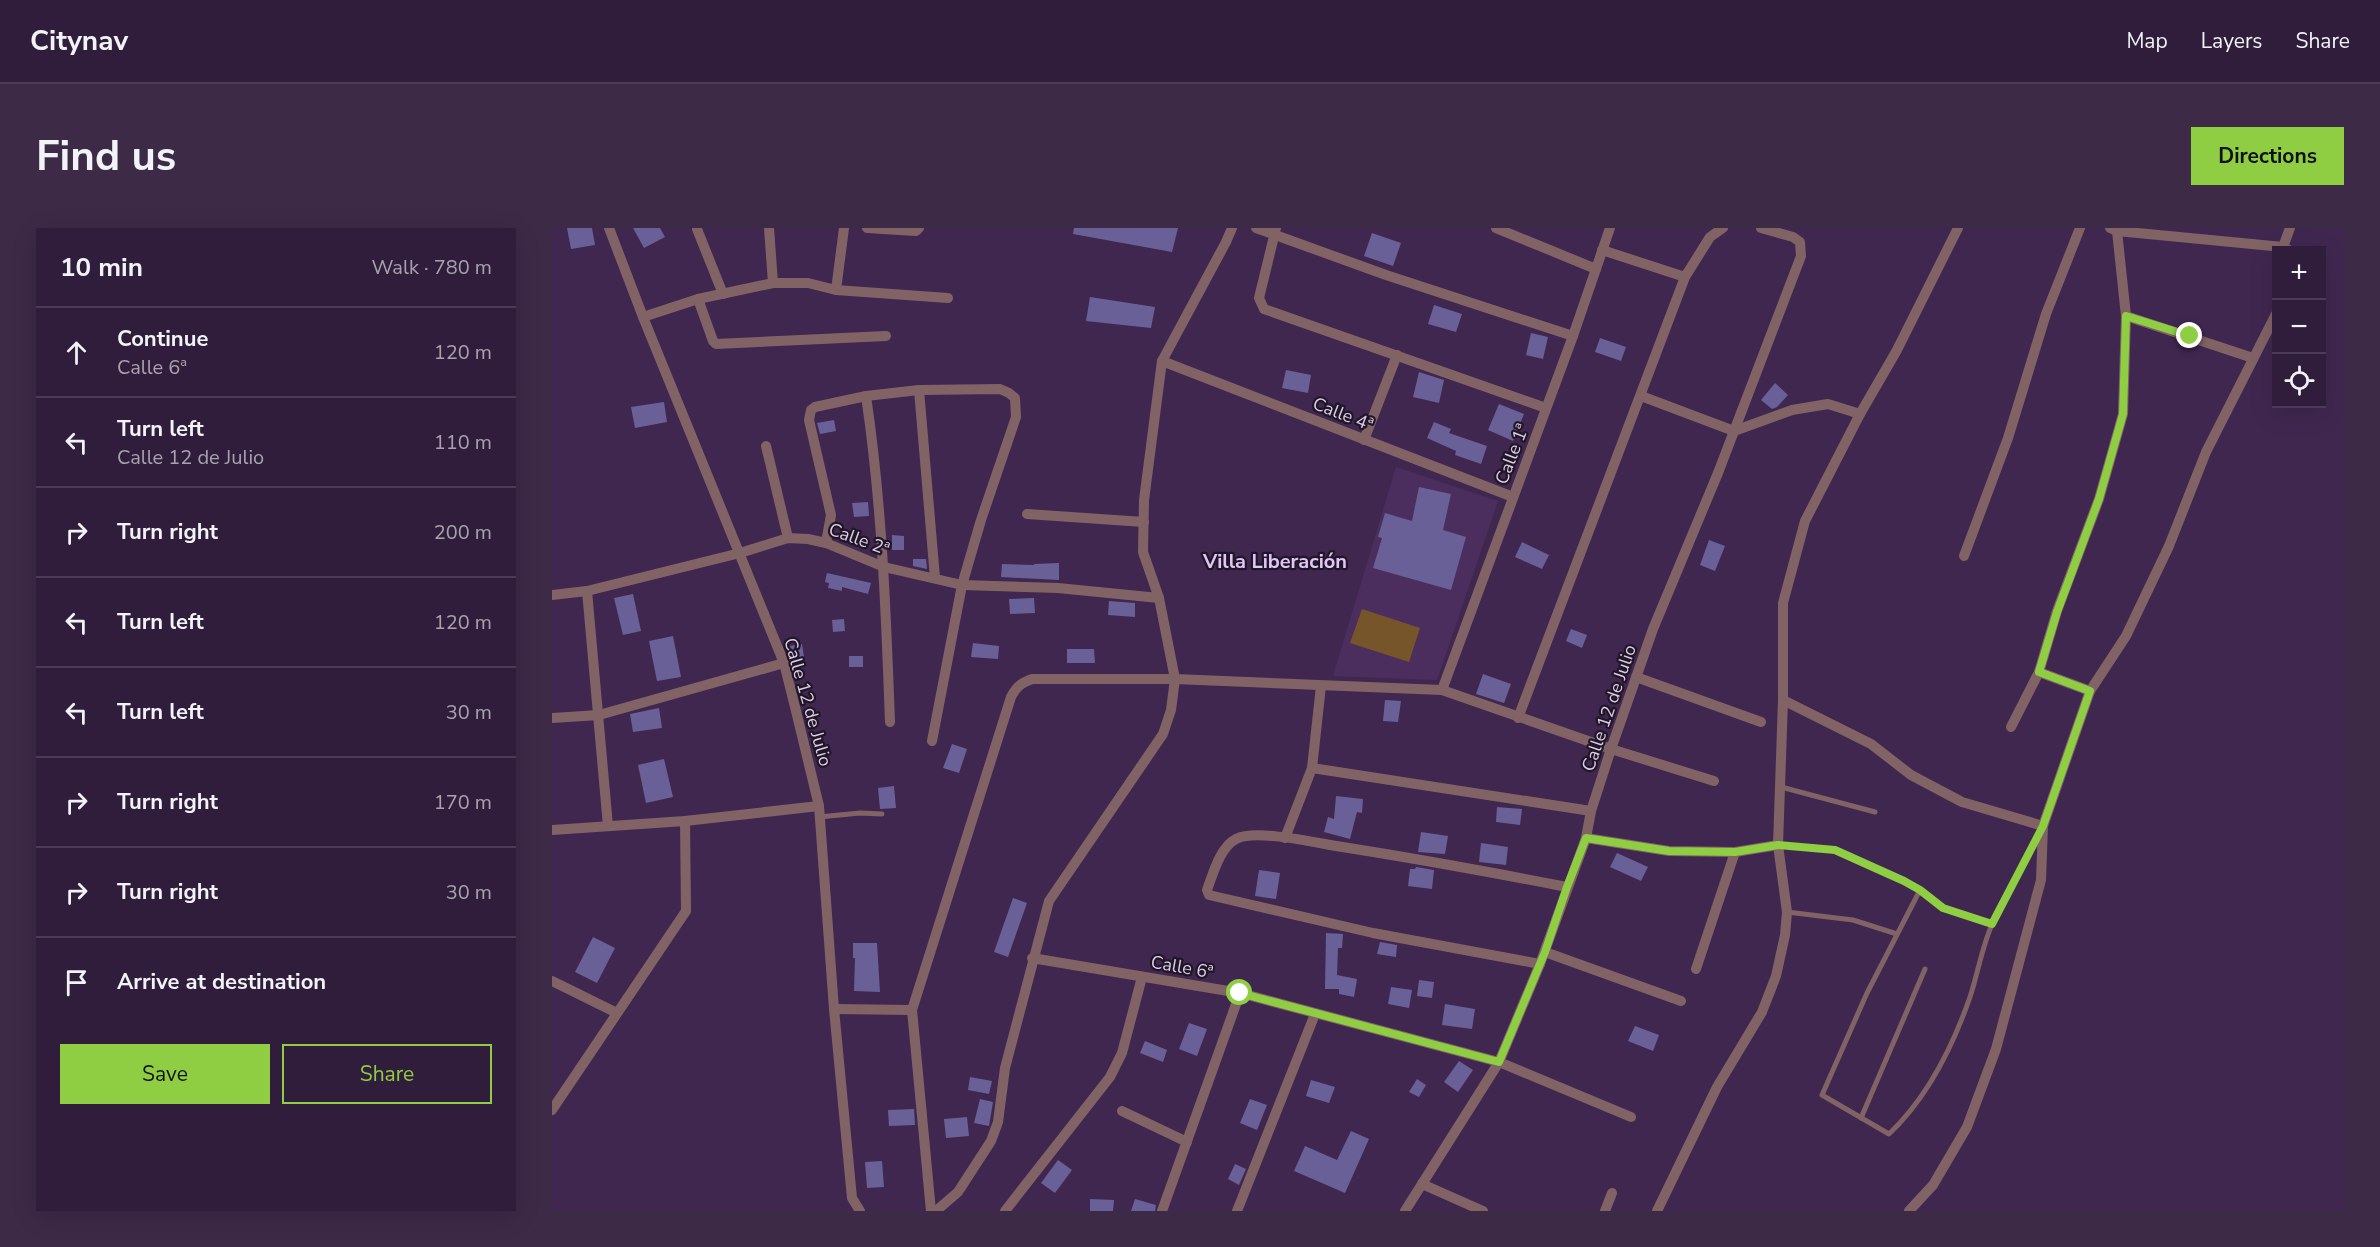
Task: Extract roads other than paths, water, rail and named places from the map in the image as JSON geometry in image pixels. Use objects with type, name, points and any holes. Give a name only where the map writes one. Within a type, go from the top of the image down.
[{"type":"street","name":"Calle 12 de Julio","points":[[609,228],[784,663],[819,811],[834,1009],[852,1198],[860,1211]]},
{"type":"street","points":[[769,228],[773,283]]},
{"type":"street","points":[[836,290],[844,228]]},
{"type":"street","points":[[867,228],[916,231],[919,228]]},
{"type":"street","points":[[936,1211],[958,1192],[991,1141],[998,1122],[1005,1068],[1032,958],[1049,901],[1163,734],[1171,710],[1174,679],[1159,598],[1143,552],[1144,500],[1162,361],[1232,228]]},
{"type":"street","points":[[1256,228],[1276,232],[1386,275],[1573,336]]},
{"type":"street","points":[[1496,228],[1596,269]]},
{"type":"street","name":"Calle 1ª","points":[[1442,690],[1573,336],[1610,228]]},
{"type":"street","points":[[1518,718],[1685,277],[1710,237],[1723,228]]},
{"type":"street","name":"Calle 12 de Julio","points":[[1405,1211],[1499,1062],[1545,952],[1586,838],[1591,811],[1653,629],[1734,431],[1801,256],[1800,242],[1793,237],[1761,228]]},
{"type":"street","points":[[1657,1211],[1717,1087],[1762,1012],[1778,966],[1785,935],[1787,912],[1778,845],[1783,700],[1783,603],[1805,520],[1860,414],[1897,350],[1958,228]]},
{"type":"street","points":[[1964,556],[2008,438],[2046,314],[2080,228]]},
{"type":"street","points":[[2287,246],[2290,228]]},
{"type":"street","points":[[697,229],[723,294]]},
{"type":"street","points":[[2011,727],[2039,672],[2057,612],[2099,499],[2123,414],[2126,316],[2113,230],[2272,247]]},
{"type":"street","points":[[1276,232],[1258,298],[1264,309],[1546,408]]},
{"type":"street","points":[[1602,250],[1685,277]]},
{"type":"street","points":[[643,316],[698,299],[773,283],[808,283],[836,290],[948,298]]},
{"type":"street","points":[[698,299],[716,344],[886,336]]},
{"type":"street","points":[[2126,316],[2253,358]]},
{"type":"street","points":[[1909,1211],[1933,1185],[1967,1127],[1996,1049],[2041,879],[2043,826],[2090,691],[2126,636],[2169,546],[2206,452],[2272,323]]},
{"type":"street","points":[[1364,440],[1398,355]]},
{"type":"street","name":"Calle 4ª","points":[[1162,361],[1513,497]]},
{"type":"street","points":[[919,390],[935,578]]},
{"type":"street","points":[[826,543],[831,515],[809,415],[811,410],[819,404],[919,390],[1000,390],[1009,393],[1014,399],[1016,417],[981,520],[962,585],[932,741]]},
{"type":"street","points":[[866,396],[875,461],[884,567],[890,722]]},
{"type":"street","points":[[1641,396],[1734,431],[1792,410],[1828,405],[1860,414]]},
{"type":"street","points":[[766,446],[788,538]]},
{"type":"street","points":[[1027,514],[1144,522]]},
{"type":"street","name":"Calle 2ª","points":[[552,595],[587,591],[740,553],[788,538],[826,543],[884,567],[962,585],[1058,588],[1159,598]]},
{"type":"street","points":[[587,591],[608,826]]},
{"type":"street","points":[[552,718],[599,715],[784,663]]},
{"type":"street","points":[[2039,672],[2090,691]]},
{"type":"street","points":[[1636,677],[1761,722]]},
{"type":"street","points":[[931,1211],[912,1010],[1007,708],[1017,687],[1032,679],[1174,679],[1442,690],[1518,718],[1714,781]]},
{"type":"street","points":[[1285,838],[1312,768],[1321,686]]},
{"type":"street","points":[[1783,700],[1870,744],[1911,775],[1962,802],[2043,826]]},
{"type":"street","points":[[1312,768],[1591,811]]},
{"type":"street","points":[[552,830],[819,811]]},
{"type":"street","points":[[552,1110],[686,911],[685,821]]},
{"type":"street","points":[[1540,964],[1374,933],[1209,895],[1207,890],[1219,859],[1234,839],[1246,836],[1285,838],[1417,858],[1567,887]]},
{"type":"street","points":[[1586,838],[1669,851],[1735,852],[1778,845]]},
{"type":"street","points":[[1696,969],[1735,852]]},
{"type":"street","points":[[1545,952],[1681,1001]]},
{"type":"street","name":"Calle 6ª","points":[[1032,958],[1240,993],[1499,1062],[1631,1117]]},
{"type":"street","points":[[1005,1211],[1110,1077],[1122,1053],[1142,976]]},
{"type":"street","points":[[552,981],[617,1013]]},
{"type":"street","points":[[1162,1211],[1240,993]]},
{"type":"street","points":[[834,1009],[912,1010]]},
{"type":"street","points":[[1237,1211],[1316,1014]]},
{"type":"street","points":[[1122,1111],[1187,1142]]},
{"type":"street","points":[[1422,1184],[1483,1211]]},
{"type":"street","points":[[1605,1211],[1612,1193]]},
{"type":"lane","points":[[1781,787],[1875,812]]},
{"type":"lane","points":[[819,811],[882,814]]},
{"type":"lane","points":[[1920,890],[1867,993],[1822,1095],[1888,1134],[1904,1119],[1922,1093],[1955,1036],[1970,998],[1992,924],[2043,826]]},
{"type":"lane","points":[[1778,845],[1835,850],[1920,890],[1943,908],[1992,924]]},
{"type":"lane","points":[[1787,912],[1853,920],[1897,934]]},
{"type":"lane","points":[[1861,1118],[1925,969]]},
{"type":"district","name":"Villa Liberación","points":[[1275,561]]}]
